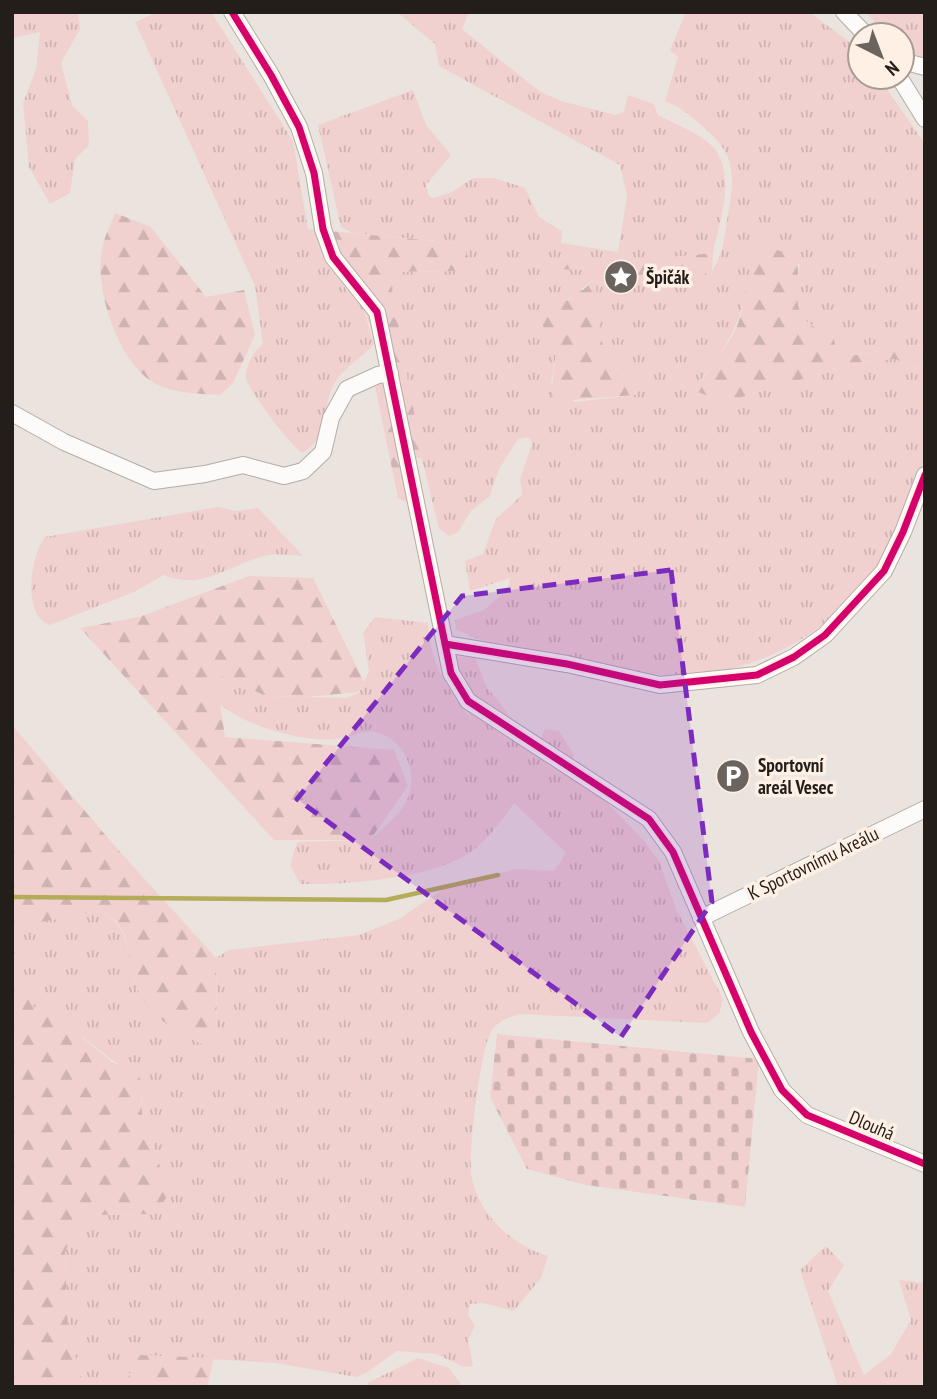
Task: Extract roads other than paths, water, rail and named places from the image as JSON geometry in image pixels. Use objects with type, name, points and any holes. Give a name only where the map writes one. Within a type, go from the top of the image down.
[{"type":"street","points":[[232,12],[299,127],[314,173],[323,229],[332,257],[377,312],[451,673],[468,701],[649,819],[673,852],[701,918]]},
{"type":"street","points":[[908,91],[925,119]]},
{"type":"street","points":[[12,412],[64,442],[154,481],[205,474],[243,465],[284,476],[303,471],[323,452],[331,418],[347,389],[378,375],[390,373]]},
{"type":"street","points":[[444,644],[566,664],[660,685],[757,675],[794,657],[825,635],[884,571],[903,532],[925,475]]},
{"type":"street","name":"K Sportovnímu Areálu","points":[[701,918],[925,809]]},
{"type":"street","name":"Dlouhá","points":[[701,918],[751,1032],[782,1090],[807,1115],[925,1164]]},
{"type":"waterway","points":[[12,897],[386,900],[498,875]]},
{"type":"place","name":"Špičák","points":[[621,277]]},
{"type":"place","name":"Sportovní areál Vesec","points":[[733,776]]}]
